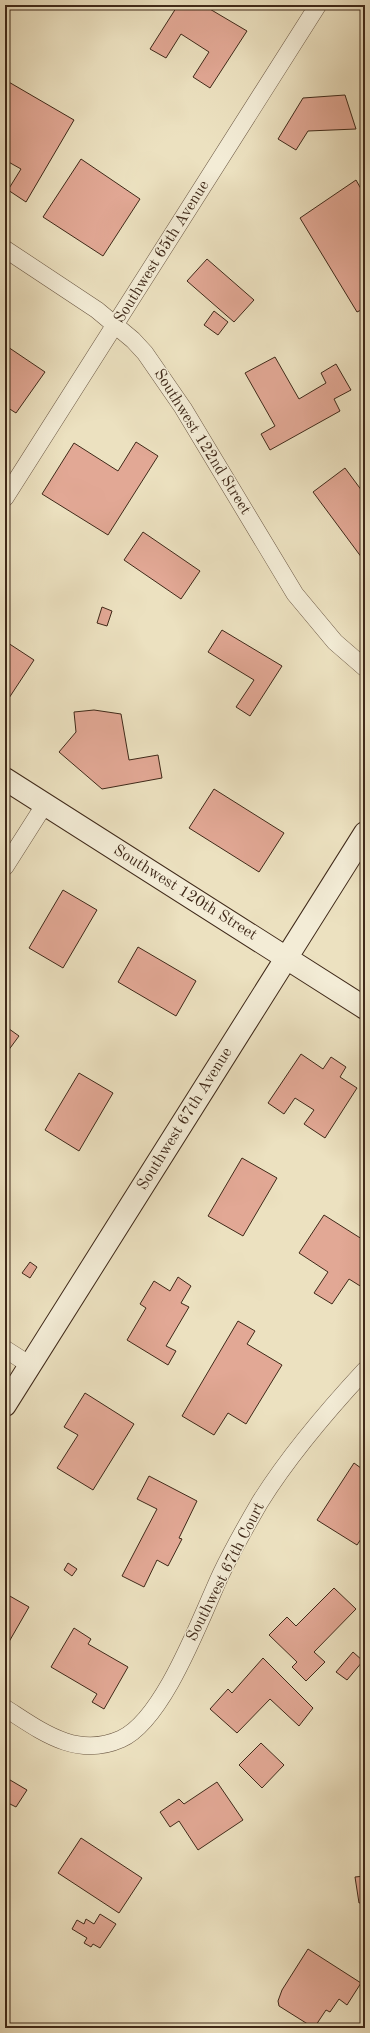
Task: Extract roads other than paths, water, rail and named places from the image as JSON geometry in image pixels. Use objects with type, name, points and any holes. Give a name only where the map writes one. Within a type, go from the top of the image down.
[{"type":"main road","name":"Southwest 120th Street","points":[[5,779],[365,1008]]},
{"type":"main road","name":"Southwest 67th Avenue","points":[[5,1405],[365,833]]},
{"type":"street","name":"Southwest 65th Avenue","points":[[5,498],[318,5]]},
{"type":"street","name":"Southwest 122nd Street","points":[[5,250],[97,310],[116,325],[145,353],[166,382],[299,599],[335,642],[365,668]]},
{"type":"street","points":[[5,867],[45,804]]},
{"type":"street","points":[[5,1349],[30,1364]]},
{"type":"street","name":"Southwest 67th Court","points":[[5,1708],[39,1730],[64,1742],[98,1746],[122,1739],[140,1726],[157,1704],[182,1658],[232,1551],[273,1482],[330,1408],[365,1370]]}]
